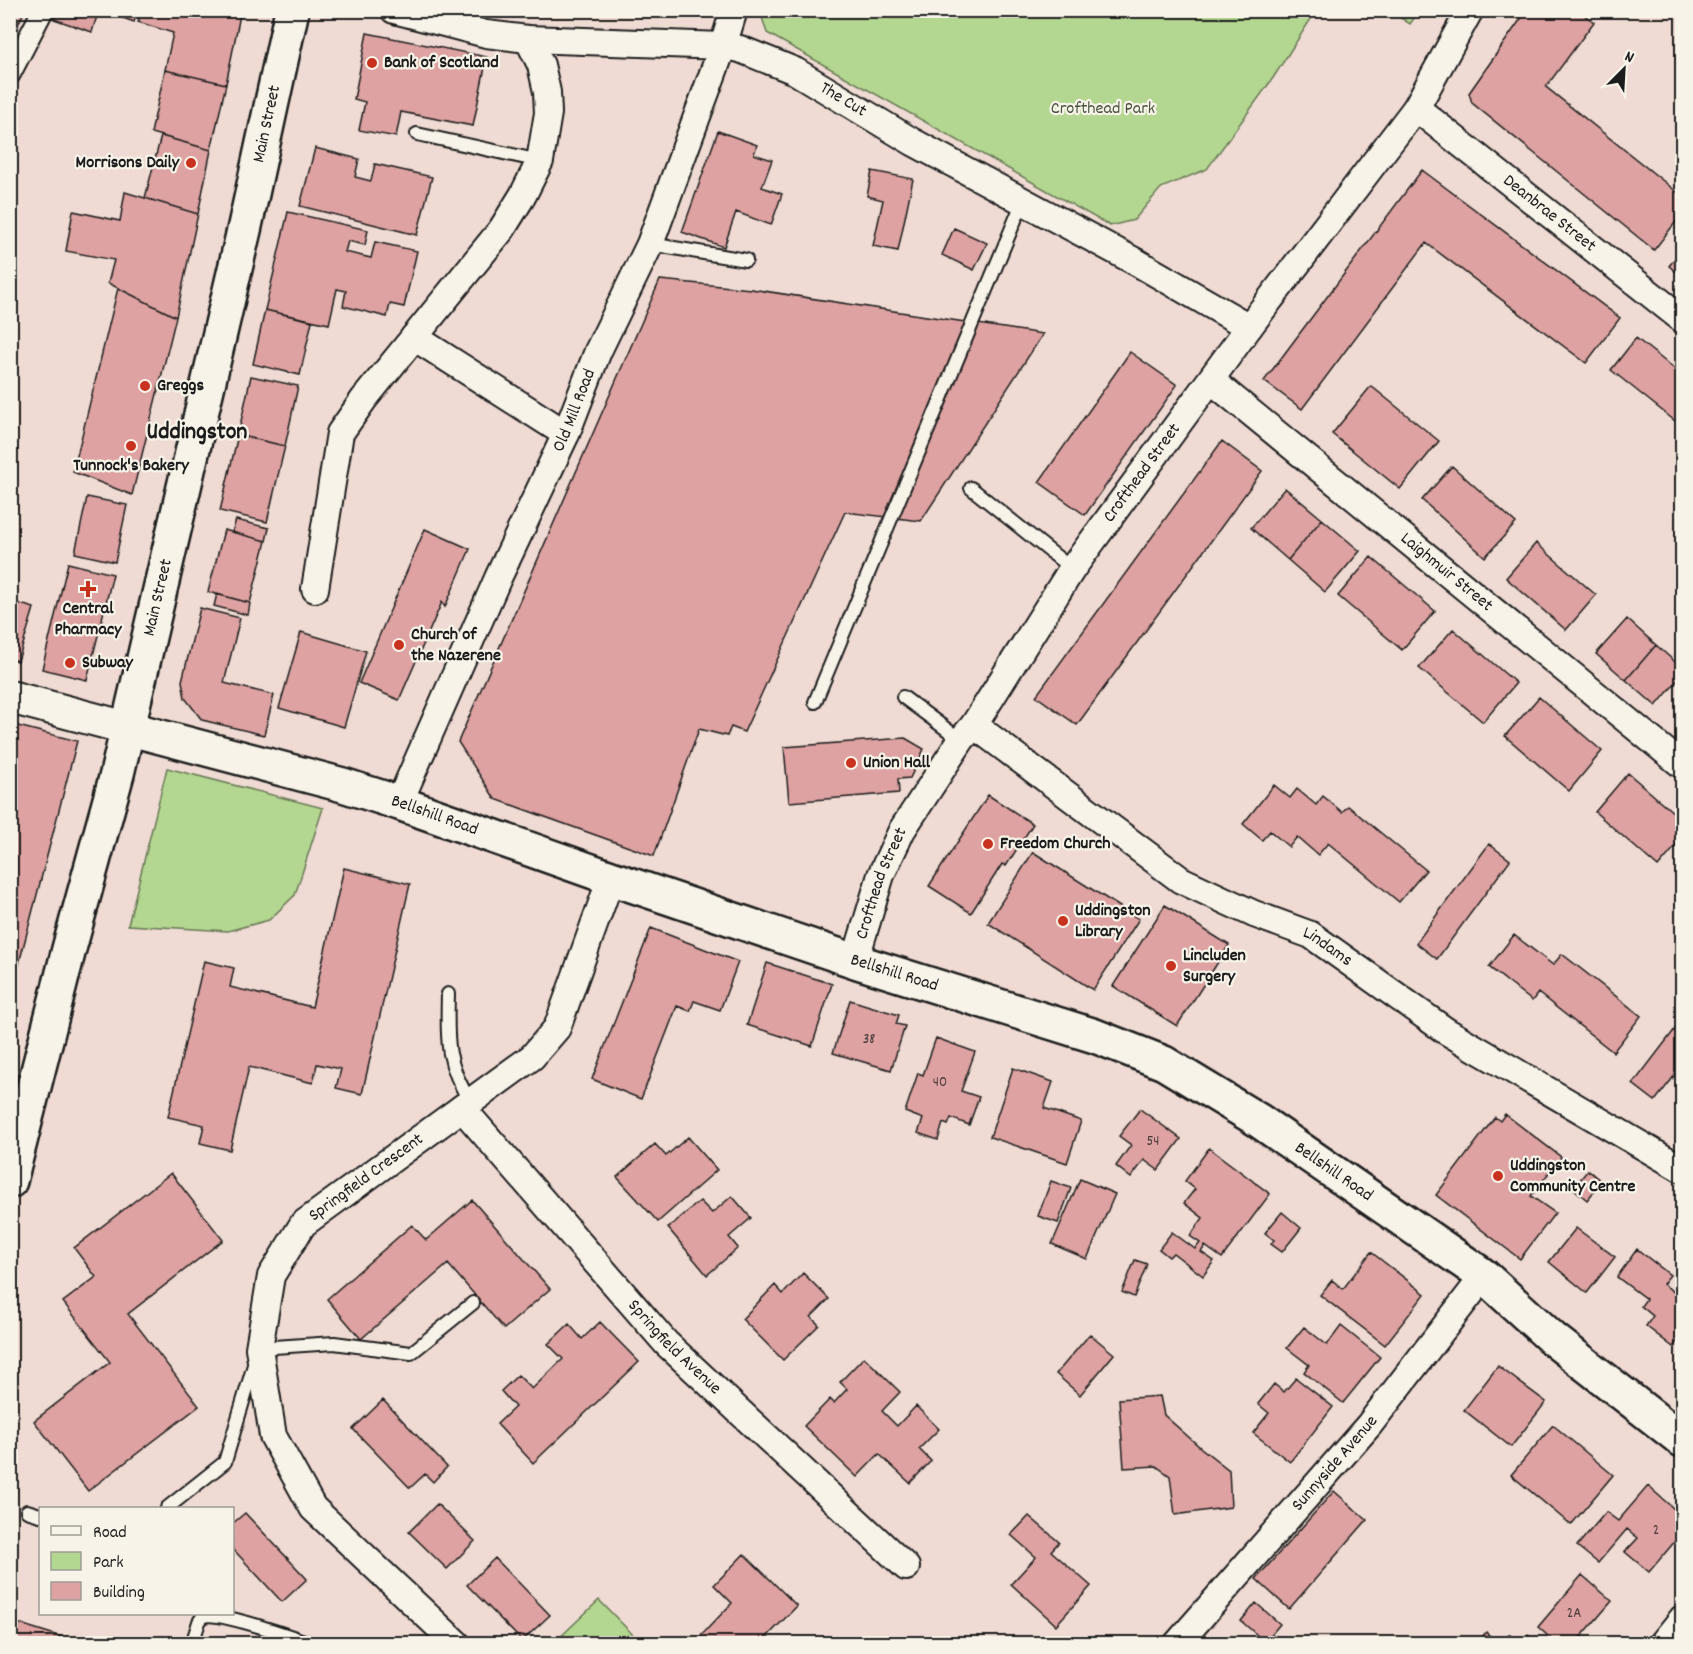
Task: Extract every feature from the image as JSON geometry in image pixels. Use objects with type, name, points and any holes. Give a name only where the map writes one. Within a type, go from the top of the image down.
[{"type":"main road","name":"Main Street","points":[[10,1181],[69,949],[117,774],[245,226],[292,10]]},
{"type":"main road","name":"Bellshill Road","points":[[127,728],[344,785],[855,961],[1095,1036],[1164,1063],[1258,1120],[1484,1276],[1553,1339],[1683,1440]]},
{"type":"street","points":[[10,74],[44,10]]},
{"type":"street","name":"The Cut","points":[[394,10],[486,34],[528,39],[723,46],[746,51],[795,71],[913,142],[1249,327]]},
{"type":"street","name":"Old Mill Road","points":[[399,803],[498,578],[566,434],[598,351],[650,244],[723,46],[734,10]]},
{"type":"street","name":"Crofthead Street","points":[[855,961],[881,875],[902,830],[1072,569],[1249,327],[1416,108],[1470,10]]},
{"type":"street","points":[[315,589],[340,433],[364,399],[502,229],[540,161],[548,113],[547,92],[541,65],[528,39]]},
{"type":"street","name":"Deanbrae Street","points":[[1416,108],[1683,319]]},
{"type":"street","points":[[414,337],[566,434]]},
{"type":"street","name":"Laighmuir Street","points":[[1211,381],[1683,765]]},
{"type":"street","name":"Bellshill Road","points":[[10,697],[127,728]]},
{"type":"street","name":"Lindams","points":[[967,732],[1181,880],[1254,914],[1311,935],[1446,1032],[1683,1169]]},
{"type":"street","name":"Springfield Crescent","points":[[457,1644],[313,1508],[273,1436],[259,1348],[271,1276],[303,1224],[532,1057],[557,1028],[611,878]]},
{"type":"street","name":"Springfield Avenue","points":[[467,1105],[666,1343],[906,1567]]},
{"type":"street","name":"Sunnyside Avenue","points":[[1177,1644],[1369,1425],[1484,1276]]},
{"type":"street","points":[[1662,1644],[1683,1619]]},
{"type":"lane","points":[[417,134],[540,161]]},
{"type":"lane","points":[[815,702],[1023,201]]},
{"type":"lane","points":[[650,244],[746,260]]},
{"type":"lane","points":[[971,488],[1072,569]]},
{"type":"lane","points":[[903,697],[967,732]]},
{"type":"lane","points":[[448,994],[449,1053],[453,1072],[467,1105]]},
{"type":"lane","points":[[169,1507],[225,1462],[259,1348],[334,1343],[411,1353],[473,1303]]},
{"type":"lane","points":[[27,1511],[39,1515]]},
{"type":"lane","points":[[192,1644],[199,1622],[203,1616],[208,1615],[228,1618],[313,1644]]},
{"type":"green space","name":"Crofthead Park","points":[[760,10],[1316,11],[1273,78],[1207,169],[1161,188],[1134,220],[1110,226],[767,33]]},
{"type":"green space","points":[[1390,11],[1419,11],[1410,24]]},
{"type":"green space","points":[[167,768],[323,808],[295,895],[269,920],[228,931],[128,925]]},
{"type":"green space","points":[[599,1600],[641,1643],[554,1643]]},
{"type":"building","points":[[10,10],[25,10],[10,41]]},
{"type":"building","points":[[57,10],[99,10],[92,32],[54,19]]},
{"type":"building","points":[[101,10],[138,10],[134,22]]},
{"type":"building","points":[[142,10],[241,10],[226,84],[165,70],[173,33],[138,22]]},
{"type":"building","points":[[1527,10],[1577,10],[1594,22],[1546,87],[1682,196],[1682,214],[1654,250],[1472,103],[1469,93]]},
{"type":"building","points":[[367,33],[487,57],[473,126],[401,112],[396,137],[359,130],[365,102],[354,99]]},
{"type":"building","points":[[165,70],[226,84],[211,150],[151,133]]},
{"type":"building","points":[[718,131],[757,145],[754,154],[772,160],[762,187],[782,194],[771,225],[736,212],[724,247],[682,232]]},
{"type":"building","points":[[161,136],[211,150],[198,214],[145,198]]},
{"type":"building","points":[[315,148],[359,159],[355,177],[371,181],[375,164],[432,177],[417,235],[300,206]]},
{"type":"building","points":[[1422,170],[1620,318],[1586,363],[1426,243],[1302,409],[1264,381]]},
{"type":"building","points":[[872,171],[913,179],[898,251],[873,246],[883,200],[867,196]]},
{"type":"building","points":[[125,192],[198,214],[176,317],[108,283],[114,260],[66,251],[73,211],[120,221]]},
{"type":"building","points":[[288,212],[368,230],[365,245],[348,241],[345,252],[371,258],[375,242],[417,251],[404,307],[390,304],[387,317],[343,306],[346,291],[337,289],[329,324],[265,310]]},
{"type":"building","points":[[954,228],[987,243],[974,270],[942,255]]},
{"type":"building","points":[[1682,250],[1682,277],[1669,266]]},
{"type":"building","points":[[660,280],[751,289],[1043,334],[921,521],[845,512],[744,732],[731,727],[727,736],[699,729],[654,856],[495,799],[458,742]]},
{"type":"building","points":[[118,288],[176,317],[132,495],[73,472]]},
{"type":"building","points":[[265,310],[312,321],[300,375],[253,364]]},
{"type":"building","points":[[1636,338],[1682,375],[1682,411],[1675,421],[1611,370]]},
{"type":"building","points":[[1130,352],[1177,385],[1085,515],[1039,482]]},
{"type":"building","points":[[251,376],[298,386],[285,446],[238,435]]},
{"type":"building","points":[[1371,386],[1439,441],[1400,489],[1332,434]]},
{"type":"building","points":[[238,435],[285,446],[267,522],[220,511]]},
{"type":"building","points":[[1222,441],[1262,471],[1077,725],[1036,696]]},
{"type":"building","points":[[1452,466],[1516,523],[1485,557],[1422,500]]},
{"type":"building","points":[[1285,488],[1322,519],[1288,560],[1251,528]]},
{"type":"building","points":[[87,497],[127,505],[115,562],[75,553]]},
{"type":"building","points":[[1322,519],[1360,551],[1325,592],[1288,560]]},
{"type":"building","points":[[236,520],[269,528],[266,541],[232,532]]},
{"type":"building","name":"Church of the Nazerene","points":[[425,529],[470,549],[445,607],[442,602],[399,700],[359,683]]},
{"type":"building","points":[[224,530],[266,541],[250,603],[208,592]]},
{"type":"building","points":[[1536,543],[1596,595],[1566,630],[1506,578]]},
{"type":"building","points":[[1371,557],[1435,611],[1402,650],[1338,596]]},
{"type":"building","points":[[68,563],[113,574],[87,680],[42,669]]},
{"type":"building","points":[[217,594],[250,603],[248,615],[214,606]]},
{"type":"building","points":[[10,601],[34,608],[18,661],[10,659]]},
{"type":"building","points":[[200,608],[240,618],[224,683],[274,695],[264,735],[202,720],[185,698],[182,681]]},
{"type":"building","points":[[1627,619],[1656,645],[1626,680],[1596,654]]},
{"type":"building","points":[[1453,629],[1516,683],[1483,722],[1419,668]]},
{"type":"building","points":[[301,632],[366,651],[344,727],[279,708]]},
{"type":"building","points":[[1656,645],[1682,668],[1682,675],[1656,706],[1626,680]]},
{"type":"building","points":[[1539,697],[1602,751],[1569,791],[1505,736]]},
{"type":"building","points":[[10,724],[77,741],[10,998]]},
{"type":"building","name":"Union Hall","points":[[905,738],[924,749],[910,778],[898,779],[899,793],[789,802],[784,747]]},
{"type":"building","points":[[1628,773],[1682,820],[1682,839],[1658,867],[1595,812]]},
{"type":"building","points":[[1274,785],[1290,798],[1297,789],[1316,805],[1323,796],[1342,812],[1348,806],[1426,870],[1399,902],[1328,843],[1318,855],[1297,837],[1289,847],[1270,831],[1262,840],[1243,824]]},
{"type":"building","name":"Freedom Church","points":[[988,795],[1033,824],[1006,866],[1002,864],[971,913],[929,886]]},
{"type":"building","points":[[1489,844],[1510,860],[1437,959],[1416,943]]},
{"type":"building","name":"Uddingston Library","points":[[1033,852],[1139,919],[1093,990],[988,923]]},
{"type":"building","points":[[344,868],[410,884],[362,1094],[336,1088],[341,1069],[317,1064],[313,1083],[249,1067],[230,1150],[200,1143],[204,1125],[168,1117],[204,961],[234,968],[230,987],[312,1007]]},
{"type":"building","name":"Lincluden Surgery","points":[[1165,905],[1229,945],[1177,1026],[1113,986]]},
{"type":"building","points":[[651,928],[738,962],[720,1010],[694,1001],[690,1011],[677,1006],[641,1099],[592,1079]]},
{"type":"building","points":[[1514,935],[1553,965],[1562,954],[1641,1016],[1613,1052],[1538,993],[1532,1001],[1489,967]]},
{"type":"building","points":[[767,963],[832,984],[812,1046],[747,1025]]},
{"type":"building","points":[[850,1000],[899,1015],[896,1024],[905,1026],[891,1070],[833,1053]]},
{"type":"building","points":[[1682,1020],[1682,1066],[1655,1101],[1633,1084]]},
{"type":"building","points":[[936,1038],[975,1052],[961,1091],[979,1097],[969,1125],[951,1118],[948,1125],[943,1123],[938,1140],[918,1133],[923,1119],[905,1112],[918,1073],[923,1075]]},
{"type":"building","points":[[1013,1068],[1053,1082],[1044,1108],[1081,1121],[1067,1163],[990,1137]]},
{"type":"building","points":[[1140,1109],[1181,1139],[1158,1170],[1144,1160],[1131,1178],[1116,1166],[1131,1145],[1119,1136]]},
{"type":"building","name":"Uddingston Community Centre","points":[[1505,1114],[1561,1157],[1531,1196],[1555,1213],[1520,1259],[1436,1195],[1495,1117],[1500,1121]]},
{"type":"building","points":[[688,1137],[717,1170],[658,1222],[617,1177],[655,1144],[666,1156]]},
{"type":"building","points":[[1209,1148],[1270,1194],[1222,1258],[1205,1246],[1201,1252],[1214,1261],[1203,1276],[1173,1253],[1169,1257],[1159,1249],[1172,1232],[1195,1249],[1200,1243],[1190,1236],[1203,1218],[1184,1203],[1195,1189],[1185,1181]]},
{"type":"building","points":[[1588,1170],[1602,1182],[1587,1200],[1573,1188]]},
{"type":"building","points":[[171,1173],[223,1240],[128,1314],[199,1406],[88,1491],[34,1421],[110,1362],[63,1302],[96,1277],[74,1248]]},
{"type":"building","points":[[1080,1179],[1115,1194],[1087,1259],[1052,1244]]},
{"type":"building","points":[[1051,1181],[1071,1188],[1058,1223],[1038,1216]]},
{"type":"building","points":[[732,1196],[751,1218],[729,1237],[738,1248],[707,1275],[668,1228],[700,1201],[712,1213]]},
{"type":"building","points":[[472,1200],[550,1289],[504,1329],[448,1264],[361,1339],[327,1299],[412,1225],[426,1240]]},
{"type":"building","points":[[1282,1212],[1301,1228],[1282,1252],[1271,1244],[1274,1240],[1265,1233]]},
{"type":"building","points":[[1576,1228],[1615,1257],[1587,1293],[1549,1262]]},
{"type":"building","points":[[1637,1249],[1670,1275],[1663,1284],[1682,1298],[1682,1335],[1673,1347],[1646,1326],[1653,1316],[1641,1306],[1646,1299],[1617,1277]]},
{"type":"building","points":[[1371,1252],[1425,1294],[1385,1345],[1320,1295],[1332,1280],[1343,1289]]},
{"type":"building","points":[[1135,1260],[1147,1264],[1134,1297],[1122,1292]]},
{"type":"building","points":[[803,1273],[829,1299],[811,1317],[819,1325],[783,1360],[742,1319],[775,1285],[783,1294]]},
{"type":"building","points":[[600,1322],[639,1362],[533,1463],[497,1424],[515,1407],[501,1391],[518,1375],[532,1389],[563,1359],[548,1344],[569,1324],[582,1339]]},
{"type":"building","points":[[1341,1326],[1380,1357],[1343,1403],[1304,1372],[1309,1365],[1287,1348],[1304,1327],[1327,1345]]},
{"type":"building","points":[[1090,1334],[1114,1354],[1080,1395],[1056,1374]]},
{"type":"building","points":[[864,1357],[900,1392],[882,1411],[897,1426],[916,1406],[939,1429],[919,1449],[931,1461],[910,1483],[879,1454],[857,1477],[804,1426],[830,1399],[834,1403],[847,1389],[840,1382]]},
{"type":"building","points":[[1498,1366],[1546,1402],[1511,1447],[1464,1410]]},
{"type":"building","points":[[1296,1378],[1333,1407],[1290,1462],[1253,1433],[1269,1413],[1258,1404],[1274,1384],[1284,1392]]},
{"type":"building","points":[[1160,1396],[1164,1415],[1229,1470],[1231,1507],[1175,1515],[1170,1476],[1156,1466],[1124,1468],[1119,1399]]},
{"type":"building","points":[[383,1400],[447,1467],[433,1482],[425,1474],[410,1488],[353,1429]]},
{"type":"building","points":[[1553,1425],[1613,1475],[1571,1525],[1511,1475]]},
{"type":"building","points":[[1648,1486],[1682,1516],[1682,1533],[1649,1572],[1625,1552],[1638,1538],[1627,1529],[1598,1563],[1577,1546],[1606,1512],[1618,1521]]},
{"type":"building","points":[[1334,1491],[1367,1520],[1289,1609],[1256,1579]]},
{"type":"building","points":[[437,1504],[475,1541],[447,1569],[409,1532]]},
{"type":"building","points":[[245,1513],[307,1579],[282,1602],[234,1550],[234,1522]]},
{"type":"building","points":[[1029,1516],[1059,1542],[1051,1551],[1091,1586],[1056,1625],[1011,1584],[1036,1557],[1011,1535]]},
{"type":"building","points":[[744,1554],[797,1606],[760,1644],[693,1644],[732,1603],[714,1585]]},
{"type":"building","points":[[495,1558],[550,1615],[522,1641],[467,1585]]},
{"type":"building","points":[[1582,1575],[1612,1601],[1575,1644],[1557,1644],[1538,1627]]},
{"type":"building","points":[[1256,1603],[1280,1624],[1265,1642],[1241,1621]]},
{"type":"building","points":[[17,1623],[84,1644],[10,1644]]},
{"type":"building","points":[[1486,1632],[1498,1644],[1476,1644]]},
{"type":"building","points":[[1509,1634],[1519,1644],[1501,1644]]},
{"type":"building","points":[[1528,1635],[1537,1644],[1520,1644]]},
{"type":"place","name":"Bank of Scotland","points":[[372,63]]},
{"type":"place","name":"Morrisons Daily","points":[[191,163]]},
{"type":"place","name":"Greggs","points":[[145,386]]},
{"type":"place","name":"Tunnock's Bakery","points":[[131,446]]},
{"type":"place","name":"Central Pharmacy","points":[[88,589]]},
{"type":"place","name":"Church of the Nazerene","points":[[399,645]]},
{"type":"place","name":"Subway","points":[[70,663]]},
{"type":"place","name":"Union Hall","points":[[851,763]]},
{"type":"place","name":"Freedom Church","points":[[988,844]]},
{"type":"place","name":"Uddingston Library","points":[[1063,921]]},
{"type":"place","name":"Lincluden Surgery","points":[[1171,966]]},
{"type":"place","name":"Uddingston Community Centre","points":[[1498,1176]]},
{"type":"district","name":"Uddingston","points":[[197,433]]}]
